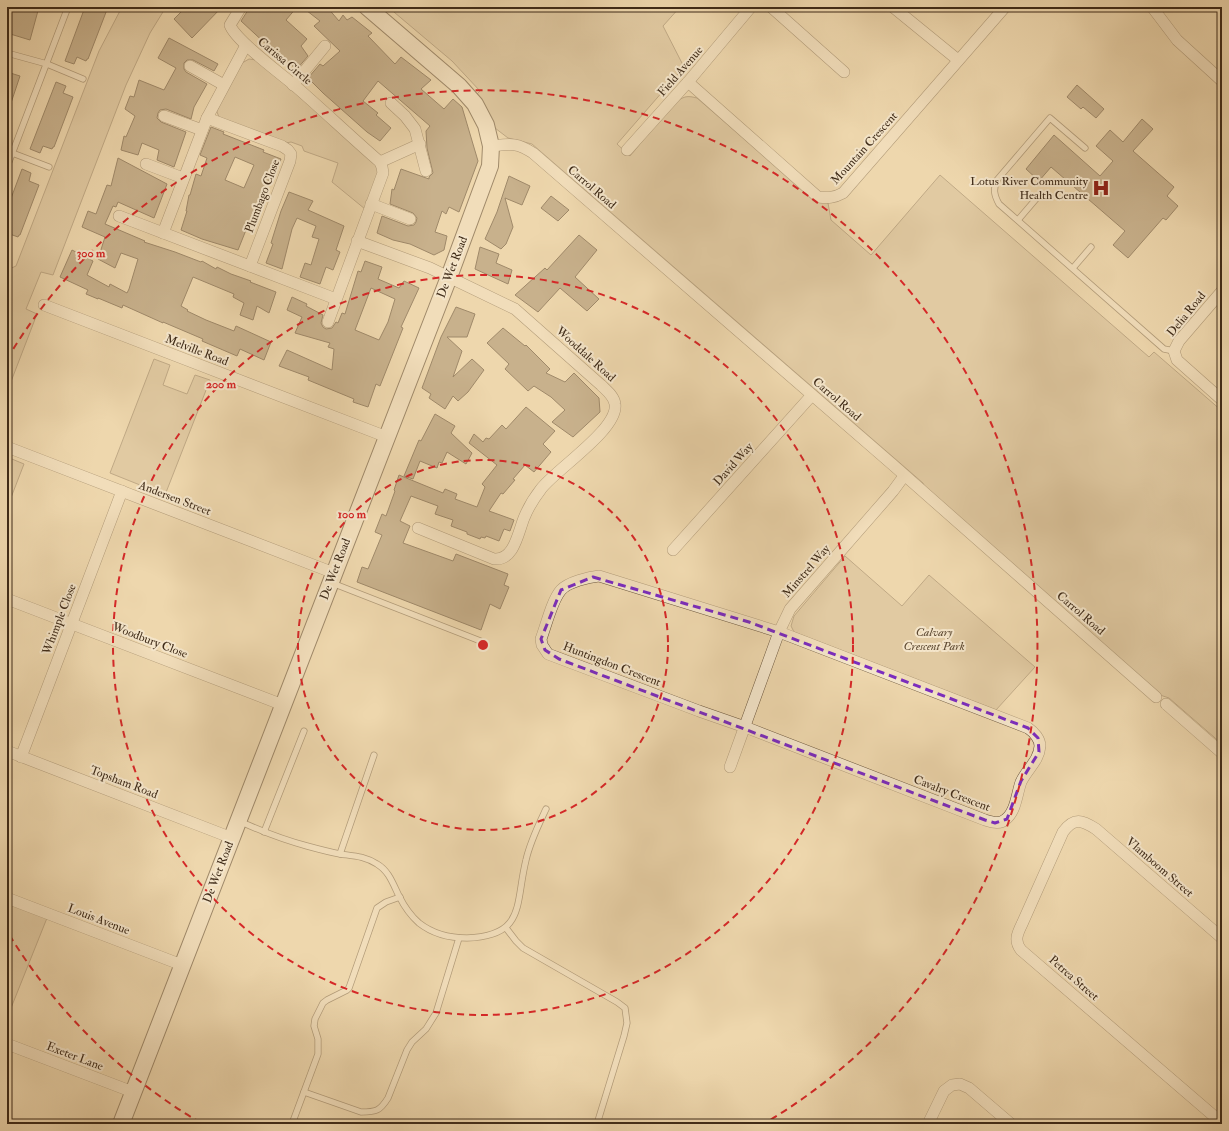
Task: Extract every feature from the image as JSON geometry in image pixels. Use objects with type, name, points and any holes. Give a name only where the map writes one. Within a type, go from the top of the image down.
[{"type":"street","points":[[241,7],[230,25],[231,30],[246,45]]},
{"type":"street","name":"De Wet Road","points":[[121,1124],[449,277],[490,166],[491,146],[486,125],[482,114],[467,94],[367,7]]},
{"type":"street","name":"Field Avenue","points":[[628,150],[751,7]]},
{"type":"street","points":[[771,7],[844,72]]},
{"type":"street","points":[[893,7],[958,60]]},
{"type":"street","name":"Mountain Crescent","points":[[688,82],[810,190],[818,196],[830,198],[836,197],[843,193],[1005,7]]},
{"type":"street","points":[[1152,7],[1177,40],[1222,81]]},
{"type":"street","name":"Carissa Circle","points":[[163,233],[207,118],[246,45],[380,162]]},
{"type":"street","points":[[293,85],[325,46]]},
{"type":"street","points":[[190,66],[224,85]]},
{"type":"street","points":[[391,104],[412,124],[415,129],[426,171]]},
{"type":"street","points":[[164,116],[202,130]]},
{"type":"street","name":"Plumbago Close","points":[[207,118],[282,146],[291,154],[290,161],[250,266]]},
{"type":"street","points":[[328,322],[383,173],[380,162],[420,144]]},
{"type":"street","name":"Carrol Road","points":[[491,146],[518,145],[533,153],[1156,696]]},
{"type":"street","points":[[146,164],[183,178]]},
{"type":"street","points":[[371,204],[410,219]]},
{"type":"street","points":[[119,216],[336,299]]},
{"type":"street","points":[[357,241],[430,268],[449,277]]},
{"type":"street","name":"Wooddale Road","points":[[418,528],[484,555],[498,559],[506,557],[511,550],[524,517],[534,498],[543,486],[607,426],[616,410],[615,402],[611,395],[523,315],[507,305],[449,277]]},
{"type":"street","name":"Delia Road","points":[[1174,353],[1179,341],[1222,291]]},
{"type":"street","name":"Melville Road","points":[[44,305],[386,437]]},
{"type":"street","points":[[1174,353],[1181,364],[1222,400]]},
{"type":"street","name":"David Way","points":[[673,550],[812,395]]},
{"type":"street","name":"Andersen Street","points":[[7,447],[122,491],[332,578]]},
{"type":"street","name":"Minstrel Way","points":[[730,767],[779,632],[790,609],[893,491],[904,476]]},
{"type":"street","name":"Whimple Close","points":[[22,757],[122,491]]},
{"type":"street","name":"Huntingdon Crescent","points":[[745,727],[548,654],[542,645],[541,639],[552,608],[558,595],[564,587],[584,579],[598,576],[779,632]]},
{"type":"street","name":"Woodbury Close","points":[[7,599],[283,705]]},
{"type":"street","name":"Cavalry Crescent","points":[[745,727],[995,823],[1002,822],[1007,819],[1011,812],[1021,781],[1036,758],[1040,744],[1033,732],[1028,728],[779,632]]},
{"type":"street","points":[[1166,704],[1222,753]]},
{"type":"street","name":"Topsham Road","points":[[7,751],[232,838]]},
{"type":"street","name":"Vlamboom Street","points":[[1078,821],[1086,822],[1096,829],[1222,938]]},
{"type":"street","name":"Petrea Street","points":[[1078,821],[1067,827],[1063,832],[1017,935],[1018,945],[1026,954],[1222,1122]]},
{"type":"street","name":"Louis Avenue","points":[[7,898],[182,965]]},
{"type":"street","name":"Exeter Lane","points":[[7,1044],[133,1092]]},
{"type":"street","points":[[928,1124],[944,1091],[948,1087],[956,1084],[965,1085],[1011,1124]]},
{"type":"lane","points":[[7,167],[10,152],[47,64],[68,7]]},
{"type":"lane","points":[[7,53],[47,64],[83,78]]},
{"type":"lane","points":[[1085,148],[1050,118],[997,180],[995,185],[995,197],[1018,220],[1164,349],[1174,353]]},
{"type":"lane","points":[[10,152],[49,167]]},
{"type":"lane","points":[[1018,220],[1036,199]]},
{"type":"lane","points":[[1073,268],[1091,247]]},
{"type":"lane","points":[[332,578],[482,642]]},
{"type":"lane","points":[[264,832],[304,730]]},
{"type":"lane","points":[[340,854],[374,755]]},
{"type":"lane","points":[[238,820],[264,832],[306,846],[340,854],[360,856],[378,865],[387,873],[410,913],[429,930],[459,938],[476,938],[501,932],[513,918],[529,848],[546,809]]},
{"type":"lane","points":[[292,1124],[318,1054],[318,1039],[314,1020],[320,1008],[328,1000],[349,988],[378,908],[386,902],[400,897]]},
{"type":"lane","points":[[506,928],[523,948],[625,1008],[627,1023],[624,1036],[597,1124]]},
{"type":"lane","points":[[304,1092],[361,1112],[379,1110],[388,1098],[407,1050],[412,1042],[426,1029],[436,1013],[459,938]]},
{"type":"highlighted area","points":[[593,577],[749,622],[1028,728],[1038,738],[1039,752],[1021,781],[1007,819],[995,823],[985,820],[559,659],[545,650],[541,639],[561,590]]},
{"type":"green space","points":[[122,7],[166,7],[150,33],[126,85],[53,275],[41,272],[26,309],[37,314],[7,392],[7,270],[16,266],[99,51]]},
{"type":"green space","points":[[388,7],[680,7],[663,26],[684,67],[617,144],[630,156],[656,123],[672,106],[685,97],[697,98],[810,196],[828,203],[831,220],[871,255],[940,175],[1149,357],[1154,352],[1222,411],[1222,744],[1169,698],[1160,695],[927,492],[923,483],[532,144],[508,138],[495,128],[477,94],[480,91],[452,61]]},
{"type":"green space","points":[[249,59],[257,60],[376,163],[378,173],[365,209],[332,182],[338,163],[304,151],[302,146],[291,142],[286,143],[219,117],[217,110],[242,63]]},
{"type":"green space","points":[[154,359],[170,365],[163,385],[187,394],[195,375],[210,380],[165,495],[110,473]]},
{"type":"green space","points":[[7,457],[24,464],[7,508]]},
{"type":"green space","name":"Calvary Crescent Park","points":[[845,556],[902,606],[929,575],[1035,667],[996,710],[794,632],[791,626],[794,616]]},
{"type":"green space","points":[[7,903],[47,918],[7,1018]]},
{"type":"building","points":[[7,7],[39,7],[30,40],[7,33]]},
{"type":"building","points":[[85,7],[108,7],[88,59],[86,61],[77,57],[74,64],[65,61]]},
{"type":"building","points":[[186,7],[222,7],[192,38],[174,19]]},
{"type":"building","points":[[250,7],[297,7],[286,20],[307,39],[301,46],[308,56],[297,69],[282,59],[241,21]]},
{"type":"building","points":[[302,7],[327,7],[339,21],[343,15],[347,20],[352,17],[372,33],[368,36],[395,64],[401,57],[431,80],[421,89],[444,109],[453,99],[462,107],[478,161],[459,212],[449,207],[446,214],[442,211],[435,232],[447,236],[444,250],[434,255],[410,244],[393,240],[377,233],[382,216],[408,226],[414,225],[416,222],[417,218],[413,213],[390,204],[392,189],[394,190],[401,169],[429,179],[433,173],[427,148],[426,131],[430,126],[378,81],[363,101],[378,113],[376,115],[391,128],[380,141],[367,132],[323,93],[308,78],[320,64],[323,66],[340,51],[314,26],[320,21]]},
{"type":"building","points":[[169,38],[218,64],[214,71],[193,60],[187,60],[184,63],[184,69],[186,72],[207,84],[194,107],[191,119],[166,109],[160,110],[158,113],[157,118],[161,122],[186,132],[174,167],[157,160],[159,150],[142,143],[138,155],[121,150],[124,136],[126,137],[135,116],[125,109],[130,96],[134,97],[139,80],[164,90],[176,68],[158,58]]},
{"type":"building","points":[[7,72],[20,76],[9,109],[7,109]]},
{"type":"building","points":[[56,82],[66,86],[63,93],[73,97],[54,147],[52,149],[43,146],[40,153],[30,149]]},
{"type":"building","points":[[1077,85],[1104,109],[1096,118],[1083,107],[1081,109],[1067,97]]},
{"type":"building","name":"Lotus River Community Health Centre","points":[[1142,119],[1153,129],[1133,151],[1174,187],[1167,196],[1178,206],[1166,220],[1163,218],[1128,258],[1113,245],[1125,231],[1051,167],[1039,181],[1026,169],[1054,135],[1100,176],[1113,161],[1096,146],[1110,130],[1123,142]]},
{"type":"building","points":[[211,127],[224,132],[223,134],[264,150],[263,152],[281,159],[274,176],[271,174],[248,231],[246,230],[238,250],[202,239],[181,230],[187,211],[189,195],[196,174],[201,176],[207,158],[200,155]],"holes":[[[235,157],[254,165],[244,188],[225,180]]]},
{"type":"building","points":[[118,158],[167,184],[154,218],[118,202],[116,207],[113,206],[105,224],[145,241],[144,242],[201,262],[202,261],[216,269],[217,267],[276,292],[269,313],[257,306],[253,320],[240,315],[244,303],[233,297],[234,294],[193,277],[181,306],[188,310],[187,311],[206,320],[234,331],[236,326],[271,342],[264,360],[240,349],[237,356],[202,341],[203,339],[123,305],[122,308],[86,294],[88,290],[60,277],[72,250],[93,261],[87,275],[109,287],[110,284],[127,293],[129,289],[138,259],[121,253],[115,268],[98,259],[105,237],[82,227],[88,211],[96,214],[107,185],[111,186]]},
{"type":"building","points":[[22,169],[31,173],[29,181],[39,185],[18,237],[7,233],[7,209]]},
{"type":"building","points":[[509,176],[530,186],[522,205],[505,198],[513,227],[506,244],[501,249],[485,239],[497,212]]},
{"type":"building","points":[[289,192],[313,201],[308,210],[344,226],[336,250],[340,252],[333,270],[326,267],[320,284],[300,277],[305,263],[311,265],[319,239],[312,237],[316,226],[297,218],[292,229],[282,269],[266,263],[273,244],[271,243],[281,211]]},
{"type":"building","points":[[551,196],[569,210],[558,221],[541,208]]},
{"type":"building","points":[[579,235],[597,250],[575,277],[599,299],[587,311],[560,288],[538,312],[515,295],[545,268],[547,270]]},
{"type":"building","points":[[480,247],[499,254],[496,263],[512,270],[508,284],[475,269]]},
{"type":"building","points":[[365,261],[382,267],[378,279],[399,288],[404,281],[419,288],[401,327],[403,328],[380,386],[376,384],[368,407],[353,402],[354,399],[308,380],[309,377],[279,366],[287,350],[332,370],[334,349],[328,347],[330,343],[295,333],[302,317],[287,310],[292,297],[307,304],[306,306],[323,315],[321,323],[323,327],[326,329],[332,328],[336,322],[338,323],[342,313],[345,314],[358,271],[361,272]],"holes":[[[371,288],[395,299],[388,322],[379,340],[355,330]]]},
{"type":"building","points":[[456,307],[475,314],[467,337],[447,337],[462,351],[453,377],[472,359],[484,370],[468,392],[458,401],[453,396],[445,409],[429,398],[431,394],[422,388],[441,337]]},
{"type":"building","points":[[503,328],[525,346],[526,345],[550,369],[546,373],[565,382],[574,373],[599,398],[600,412],[573,437],[552,422],[565,410],[551,397],[534,386],[528,391],[505,369],[509,364],[487,343]]},
{"type":"building","points":[[526,407],[555,431],[543,444],[551,452],[534,472],[525,465],[503,494],[501,493],[489,511],[514,520],[510,531],[504,529],[499,541],[486,536],[485,538],[481,537],[480,539],[451,526],[453,520],[435,514],[438,506],[411,496],[400,521],[410,526],[403,543],[453,561],[456,554],[508,574],[504,585],[509,587],[500,609],[490,604],[481,630],[357,582],[362,567],[368,569],[382,535],[375,532],[382,514],[386,516],[399,475],[443,493],[445,489],[457,494],[455,499],[477,507],[485,487],[482,484],[497,465],[469,443],[474,434],[483,442],[486,438],[489,439],[502,425],[506,429]]},
{"type":"building","points":[[435,414],[455,426],[451,433],[472,453],[466,464],[447,452],[442,463],[439,462],[437,468],[420,461],[413,479],[404,476],[419,440],[421,441]]},
{"type":"place","name":"Lotus River Community Health Centre","points":[[1101,188]]}]
